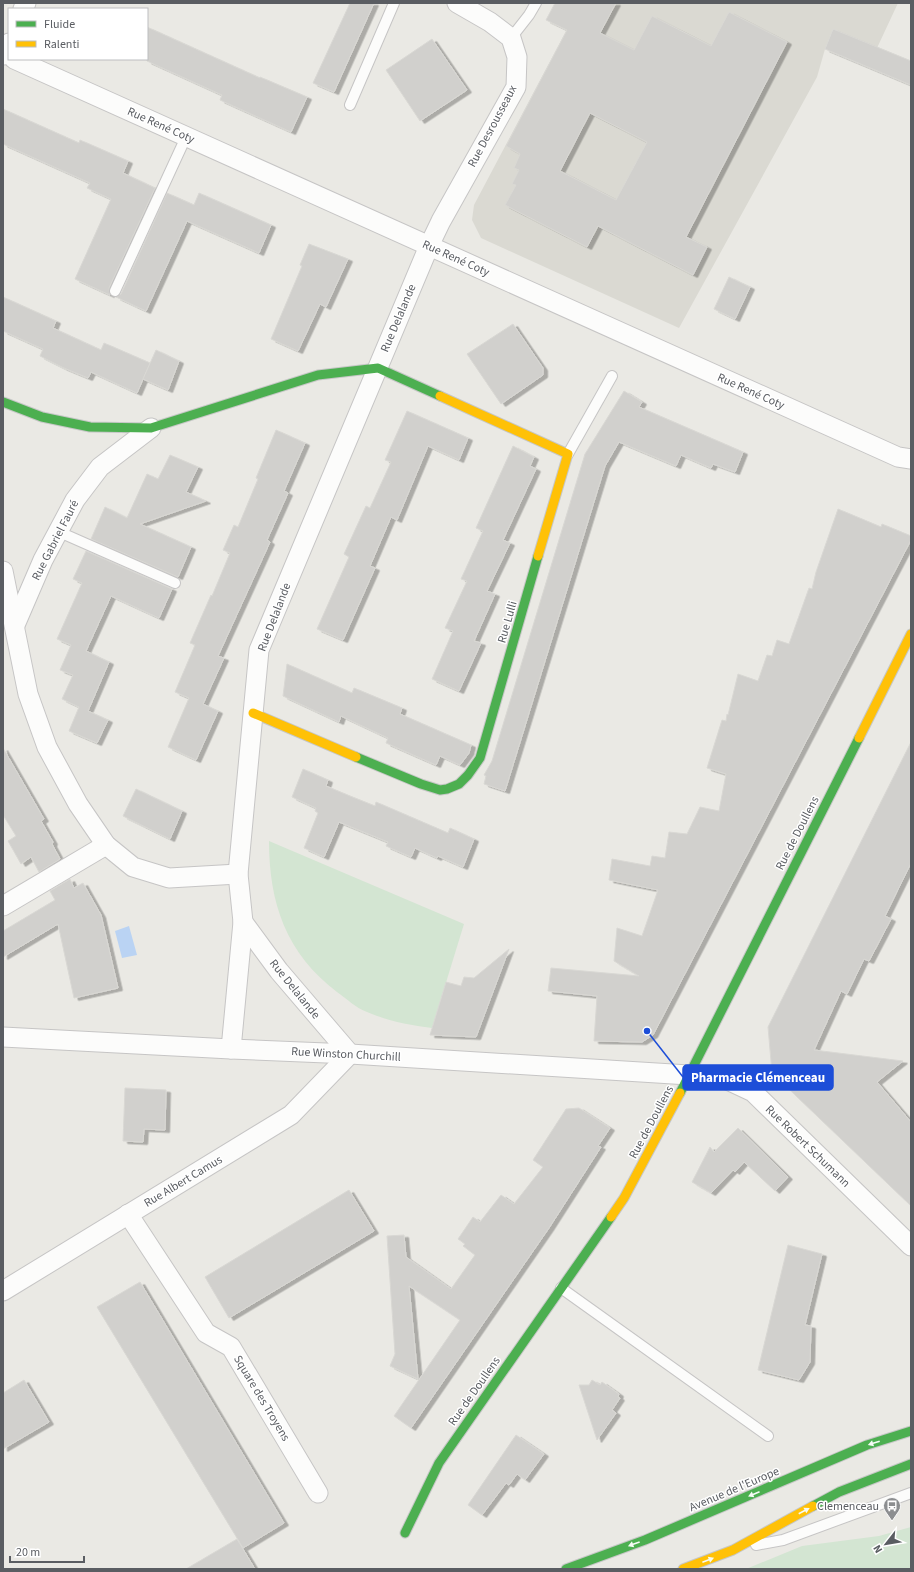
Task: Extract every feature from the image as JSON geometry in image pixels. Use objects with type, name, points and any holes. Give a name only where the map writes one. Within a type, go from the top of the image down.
[{"type":"street","points":[[457,3],[490,22],[510,38]]},
{"type":"street","name":"Rue Desrousseaux","points":[[429,246],[441,221],[516,87],[517,56],[510,38]]},
{"type":"street","name":"Rue René Coty","points":[[21,60],[186,137],[907,462]]},
{"type":"street","name":"Rue Delalande","points":[[231,1049],[243,922],[238,874],[259,650],[429,246]]},
{"type":"street","points":[[378,368],[568,454]]},
{"type":"street","name":"Rue Gabriel Fauré","points":[[3,402],[42,417],[90,427],[151,428],[318,375],[378,368]]},
{"type":"street","name":"Rue Gabriel Fauré","points":[[15,625],[43,560],[57,531],[75,500],[100,467],[151,428]]},
{"type":"street","name":"Rue Lulli","points":[[253,713],[421,784],[439,790],[453,788],[466,778],[480,758],[568,454]]},
{"type":"street","points":[[3,571],[28,694],[46,747],[78,804],[106,845],[133,867],[169,878],[238,874]]},
{"type":"street","name":"Rue de Doullens","points":[[405,1533],[438,1463],[624,1198],[690,1075],[911,634]]},
{"type":"street","points":[[3,906],[106,845]]},
{"type":"street","name":"Rue Delalande","points":[[243,922],[278,972],[350,1054]]},
{"type":"street","name":"Rue Winston Churchill","points":[[3,1037],[350,1054],[619,1072],[690,1075]]},
{"type":"street","name":"Rue Albert Camus","points":[[3,1291],[291,1115],[350,1054]]},
{"type":"street","name":"Rue Robert Schumann","points":[[690,1075],[721,1078],[753,1092],[911,1246]]},
{"type":"street","name":"Square des Troyens","points":[[128,1214],[206,1333],[231,1347],[318,1493]]},
{"type":"street","name":"Avenue de l'Europe","points":[[566,1569],[645,1540],[867,1446],[911,1431]]},
{"type":"street","points":[[683,1569],[733,1550],[839,1492],[911,1464]]},
{"type":"lane","points":[[350,105],[394,3]]},
{"type":"lane","points":[[510,38],[529,15],[536,3]]},
{"type":"lane","points":[[115,291],[186,137]]},
{"type":"lane","points":[[568,454],[612,376]]},
{"type":"lane","points":[[57,531],[175,583]]},
{"type":"lane","points":[[560,1288],[768,1436]]},
{"type":"lane","points":[[733,1550],[783,1540],[911,1493]]},
{"type":"shaded area","points":[[581,3],[898,3],[877,48],[833,29],[825,49],[817,77],[679,328],[481,238],[472,220],[474,205]]},
{"type":"green space","points":[[269,841],[464,924],[432,1028],[391,1020],[355,1006],[319,977],[305,961],[293,943],[277,906],[272,885]]},
{"type":"green space","points":[[911,1527],[911,1569],[746,1569],[802,1546],[879,1536]]},
{"type":"water","points":[[129,926],[137,955],[122,958],[115,931]]},
{"type":"building","points":[[350,3],[374,3],[334,92],[313,83]]},
{"type":"building","points":[[555,3],[616,3],[600,33],[634,50],[652,16],[711,46],[729,12],[787,42],[686,237],[707,247],[693,275],[598,226],[587,247],[505,205],[516,185],[512,184],[519,170],[514,168],[520,154],[506,146],[567,30],[546,20]],"holes":[[[590,113],[647,142],[616,200],[560,171]]]},
{"type":"building","points":[[148,27],[260,78],[307,97],[291,132],[220,100],[222,95],[147,61]]},
{"type":"building","points":[[833,29],[911,61],[911,85],[825,49]]},
{"type":"building","points":[[432,39],[467,90],[420,121],[386,70]]},
{"type":"building","points":[[3,109],[79,143],[80,140],[128,161],[123,173],[155,188],[109,288],[110,295],[75,279],[111,199],[87,188],[90,183],[3,144]]},
{"type":"building","points":[[167,193],[194,205],[199,193],[271,225],[259,253],[187,221],[146,311],[116,297],[121,294]]},
{"type":"building","points":[[309,244],[348,259],[326,307],[320,304],[298,351],[271,339],[302,266],[300,265]]},
{"type":"building","points":[[729,277],[750,287],[735,319],[714,309]]},
{"type":"building","points":[[3,297],[56,321],[53,328],[101,350],[104,343],[150,363],[137,393],[91,372],[88,378],[64,368],[40,356],[43,349],[3,331]]},
{"type":"building","points":[[513,324],[543,368],[543,375],[501,404],[467,354]]},
{"type":"building","points":[[156,350],[179,361],[168,390],[143,379]]},
{"type":"building","points":[[624,391],[642,402],[639,407],[743,452],[735,472],[713,464],[711,468],[681,455],[676,466],[619,442],[605,466],[505,791],[484,784],[486,776],[484,775],[492,761],[585,454]]},
{"type":"building","points":[[407,411],[468,438],[459,460],[428,446],[397,520],[391,517],[370,566],[375,568],[343,640],[317,629],[349,557],[344,554],[366,506],[370,508],[391,462],[385,460]]},
{"type":"building","points":[[276,430],[305,443],[284,491],[288,493],[267,540],[270,542],[218,656],[224,658],[203,704],[218,711],[196,760],[168,747],[189,698],[175,692],[195,645],[190,643],[230,553],[223,550],[234,525],[238,527]]},
{"type":"building","points":[[513,446],[534,457],[530,466],[536,469],[503,540],[510,543],[487,591],[495,594],[474,641],[481,643],[459,691],[432,679],[453,631],[445,628],[467,581],[461,579],[483,531],[476,528]]},
{"type":"building","points":[[170,455],[198,467],[186,492],[206,501],[140,524],[191,547],[178,577],[91,539],[105,507],[127,518],[147,474],[158,479]]},
{"type":"building","points":[[838,509],[881,527],[882,524],[911,536],[911,540],[653,1035],[642,1042],[594,1041],[597,996],[548,991],[551,968],[639,976],[614,961],[617,928],[642,936],[658,890],[609,880],[612,859],[650,866],[652,856],[665,858],[669,832],[687,834],[700,807],[719,811],[726,774],[707,768],[722,720],[726,721],[727,714],[728,715],[738,674],[758,681],[767,655],[772,656],[777,640],[789,644],[809,588],[812,589],[816,572]]},
{"type":"building","points":[[86,551],[172,589],[159,618],[111,596],[86,651],[109,662],[88,711],[108,720],[97,743],[69,731],[79,707],[62,699],[73,675],[60,670],[71,645],[57,639],[82,583],[73,579]]},
{"type":"building","points":[[287,664],[352,693],[354,688],[402,708],[400,714],[471,745],[469,753],[460,765],[440,756],[436,765],[386,743],[388,738],[341,716],[339,722],[283,696]]},
{"type":"building","points":[[911,742],[911,863],[885,916],[891,919],[869,961],[864,959],[847,994],[841,991],[814,1050],[903,1061],[877,1082],[911,1122],[911,1206],[772,1073],[768,1027]]},
{"type":"building","points":[[3,748],[44,819],[41,821],[53,842],[52,844],[60,859],[39,872],[31,857],[21,864],[8,841],[16,836],[3,815]]},
{"type":"building","points":[[303,769],[328,780],[326,786],[350,796],[375,806],[376,802],[448,833],[450,828],[474,839],[463,867],[438,856],[437,858],[415,848],[411,857],[386,846],[388,842],[339,822],[324,857],[304,848],[318,813],[315,811],[316,808],[292,797]]},
{"type":"building","points":[[136,789],[182,811],[170,839],[123,816]]},
{"type":"building","points":[[70,879],[74,888],[83,883],[101,915],[118,988],[74,998],[58,924],[3,957],[3,931],[55,900],[50,891]]},
{"type":"building","points":[[509,949],[476,1037],[430,1035],[446,982],[461,986],[464,977],[474,978]]},
{"type":"building","points":[[125,1088],[166,1090],[165,1130],[144,1129],[143,1142],[123,1141]]},
{"type":"building","points":[[579,1108],[610,1128],[598,1146],[601,1147],[549,1228],[411,1428],[394,1416],[460,1320],[409,1286],[418,1379],[390,1366],[395,1354],[387,1236],[404,1235],[406,1257],[451,1289],[475,1255],[463,1246],[465,1244],[458,1239],[473,1217],[480,1222],[501,1195],[514,1204],[543,1167],[533,1160],[566,1109]]},
{"type":"building","points":[[738,1128],[788,1177],[775,1191],[744,1162],[735,1172],[733,1170],[711,1193],[692,1182],[710,1147],[714,1152]]},
{"type":"building","points":[[349,1190],[374,1231],[229,1318],[205,1277]]},
{"type":"building","points":[[788,1245],[822,1254],[805,1325],[811,1326],[810,1362],[799,1380],[758,1370]]},
{"type":"building","points":[[140,1282],[284,1523],[243,1548],[97,1307]]},
{"type":"building","points":[[24,1380],[49,1422],[3,1449],[3,1393]]},
{"type":"building","points":[[592,1380],[600,1385],[602,1382],[619,1394],[618,1397],[620,1398],[612,1410],[616,1413],[597,1440],[579,1385],[589,1385]]},
{"type":"building","points":[[516,1435],[544,1454],[525,1480],[517,1474],[509,1485],[506,1483],[482,1515],[468,1505]]},
{"type":"building","points":[[237,1539],[255,1569],[186,1569]]},
{"type":"traffic: fast","points":[[3,402],[42,417],[90,427],[151,428],[318,375],[378,368],[440,396]]},
{"type":"traffic: fast","points":[[356,757],[421,784],[440,790],[459,784],[468,775],[480,758],[538,556]]},
{"type":"traffic: fast","points":[[680,1093],[859,738]]},
{"type":"traffic: fast","points":[[405,1533],[439,1463],[611,1217]]},
{"type":"traffic: fast","points":[[566,1569],[645,1540],[867,1445],[911,1431]]},
{"type":"traffic: fast","points":[[813,1506],[839,1492],[911,1464]]},
{"type":"traffic: slow","points":[[440,396],[568,454],[538,556]]},
{"type":"traffic: slow","points":[[859,738],[911,634]]},
{"type":"traffic: slow","points":[[253,713],[356,757]]},
{"type":"traffic: slow","points":[[611,1217],[624,1198],[680,1093]]},
{"type":"traffic: slow","points":[[683,1569],[733,1550],[813,1506]]},
{"type":"place","name":"Pharmacie Clémenceau","points":[[647,1031]]},
{"type":"place","name":"Clemenceau","points":[[892,1521]]}]
